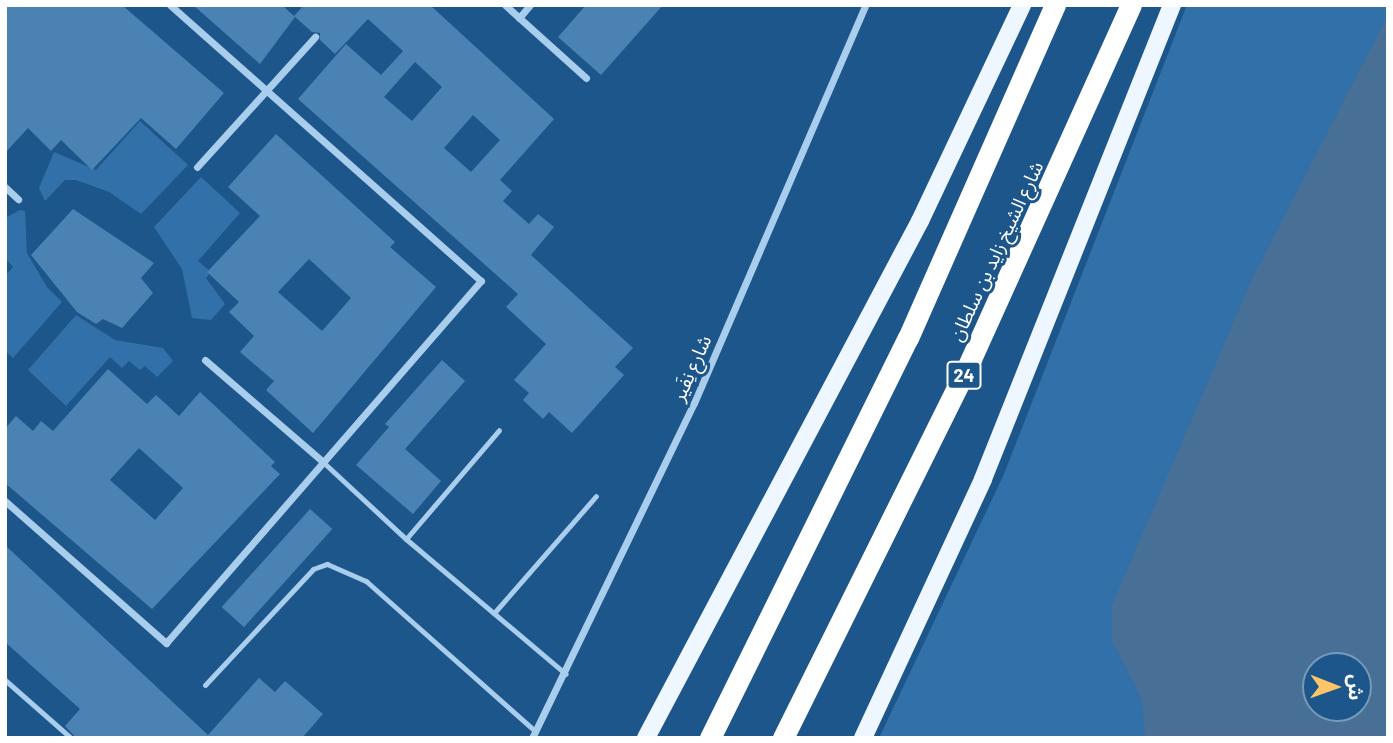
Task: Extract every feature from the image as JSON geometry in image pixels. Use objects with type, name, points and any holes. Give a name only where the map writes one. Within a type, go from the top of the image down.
[{"type":"highway","points":[[710,738],[903,350],[1055,5]]},
{"type":"highway","name":"شارع الشيخ زايد بن سلطان","points":[[783,738],[971,359],[1131,5]]},
{"type":"main road","points":[[646,738],[920,221],[1022,5]]},
{"type":"main road","points":[[863,738],[983,479],[1172,5]]},
{"type":"street","points":[[5,501],[166,643],[481,281],[170,5]]},
{"type":"street","points":[[505,5],[586,78]]},
{"type":"street","points":[[519,18],[530,5]]},
{"type":"street","name":"شارع نِفَير","points":[[534,735],[566,674],[694,403],[865,5]]},
{"type":"street","points":[[197,167],[314,37]]},
{"type":"street","points":[[5,187],[18,199]]},
{"type":"street","points":[[205,360],[323,462]]},
{"type":"lane","points":[[406,539],[499,430]]},
{"type":"lane","points":[[323,462],[406,539],[566,674]]},
{"type":"lane","points":[[494,613],[596,496]]},
{"type":"lane","points":[[205,685],[313,569],[327,564],[366,581],[534,735]]},
{"type":"lane","points":[[5,680],[71,738]]},
{"type":"shaded area","points":[[1187,5],[1388,5],[1388,738],[879,738],[1004,474]]},
{"type":"shaded area","points":[[1388,15],[1388,738],[1145,738],[1142,699],[1112,641],[1112,605],[1253,277]]},
{"type":"shaded area","points":[[140,121],[188,165],[141,214],[109,192],[76,180],[65,180],[45,201],[39,188],[54,152],[96,170]]},
{"type":"shaded area","points":[[201,177],[240,213],[198,261],[211,272],[206,278],[225,304],[211,320],[192,318],[182,269],[154,227]]},
{"type":"shaded area","points":[[20,210],[25,211],[27,253],[47,287],[62,302],[13,358],[5,351],[5,276],[13,267],[5,258],[5,218]]},
{"type":"shaded area","points":[[76,315],[115,340],[163,348],[173,361],[157,377],[145,366],[140,370],[129,361],[122,368],[110,357],[66,406],[28,370]]},
{"type":"building","points":[[5,5],[122,5],[224,93],[176,149],[141,118],[92,170],[61,140],[51,151],[28,128],[5,153]]},
{"type":"building","points":[[193,5],[282,5],[295,17],[260,64]]},
{"type":"building","points":[[304,5],[430,5],[554,119],[500,180],[512,191],[503,201],[529,224],[538,214],[554,227],[531,255],[633,348],[615,367],[624,375],[572,433],[549,412],[543,419],[523,400],[529,393],[514,380],[546,344],[506,307],[518,294],[298,99],[346,44],[381,75],[403,51],[368,19],[335,54],[320,40],[320,33],[312,32],[294,16]],"holes":[[[415,62],[442,87],[412,121],[384,97]],[[473,115],[500,140],[471,172],[444,148]]]},
{"type":"building","points":[[586,5],[663,5],[601,75],[558,37]]},
{"type":"building","points":[[276,134],[395,242],[390,247],[436,287],[313,433],[266,390],[274,381],[240,352],[254,336],[229,312],[239,302],[207,272],[260,216],[228,187]],"holes":[[[309,259],[351,298],[322,331],[278,292]]]},
{"type":"building","points":[[73,209],[154,263],[141,278],[153,293],[122,328],[103,319],[96,324],[77,312],[31,255]]},
{"type":"building","points":[[442,360],[465,381],[405,449],[441,481],[413,514],[356,465],[389,427],[385,424]]},
{"type":"building","points":[[108,369],[147,404],[156,395],[179,416],[200,392],[275,462],[271,466],[280,474],[152,609],[5,483],[5,429],[16,416],[33,431],[41,421],[53,431]],"holes":[[[139,448],[183,488],[155,520],[110,480]]]},
{"type":"building","points":[[310,509],[332,529],[244,627],[222,607]]},
{"type":"building","points":[[5,545],[208,735],[259,678],[275,692],[285,681],[323,714],[302,738],[76,738],[65,726],[80,709],[5,642]]}]
